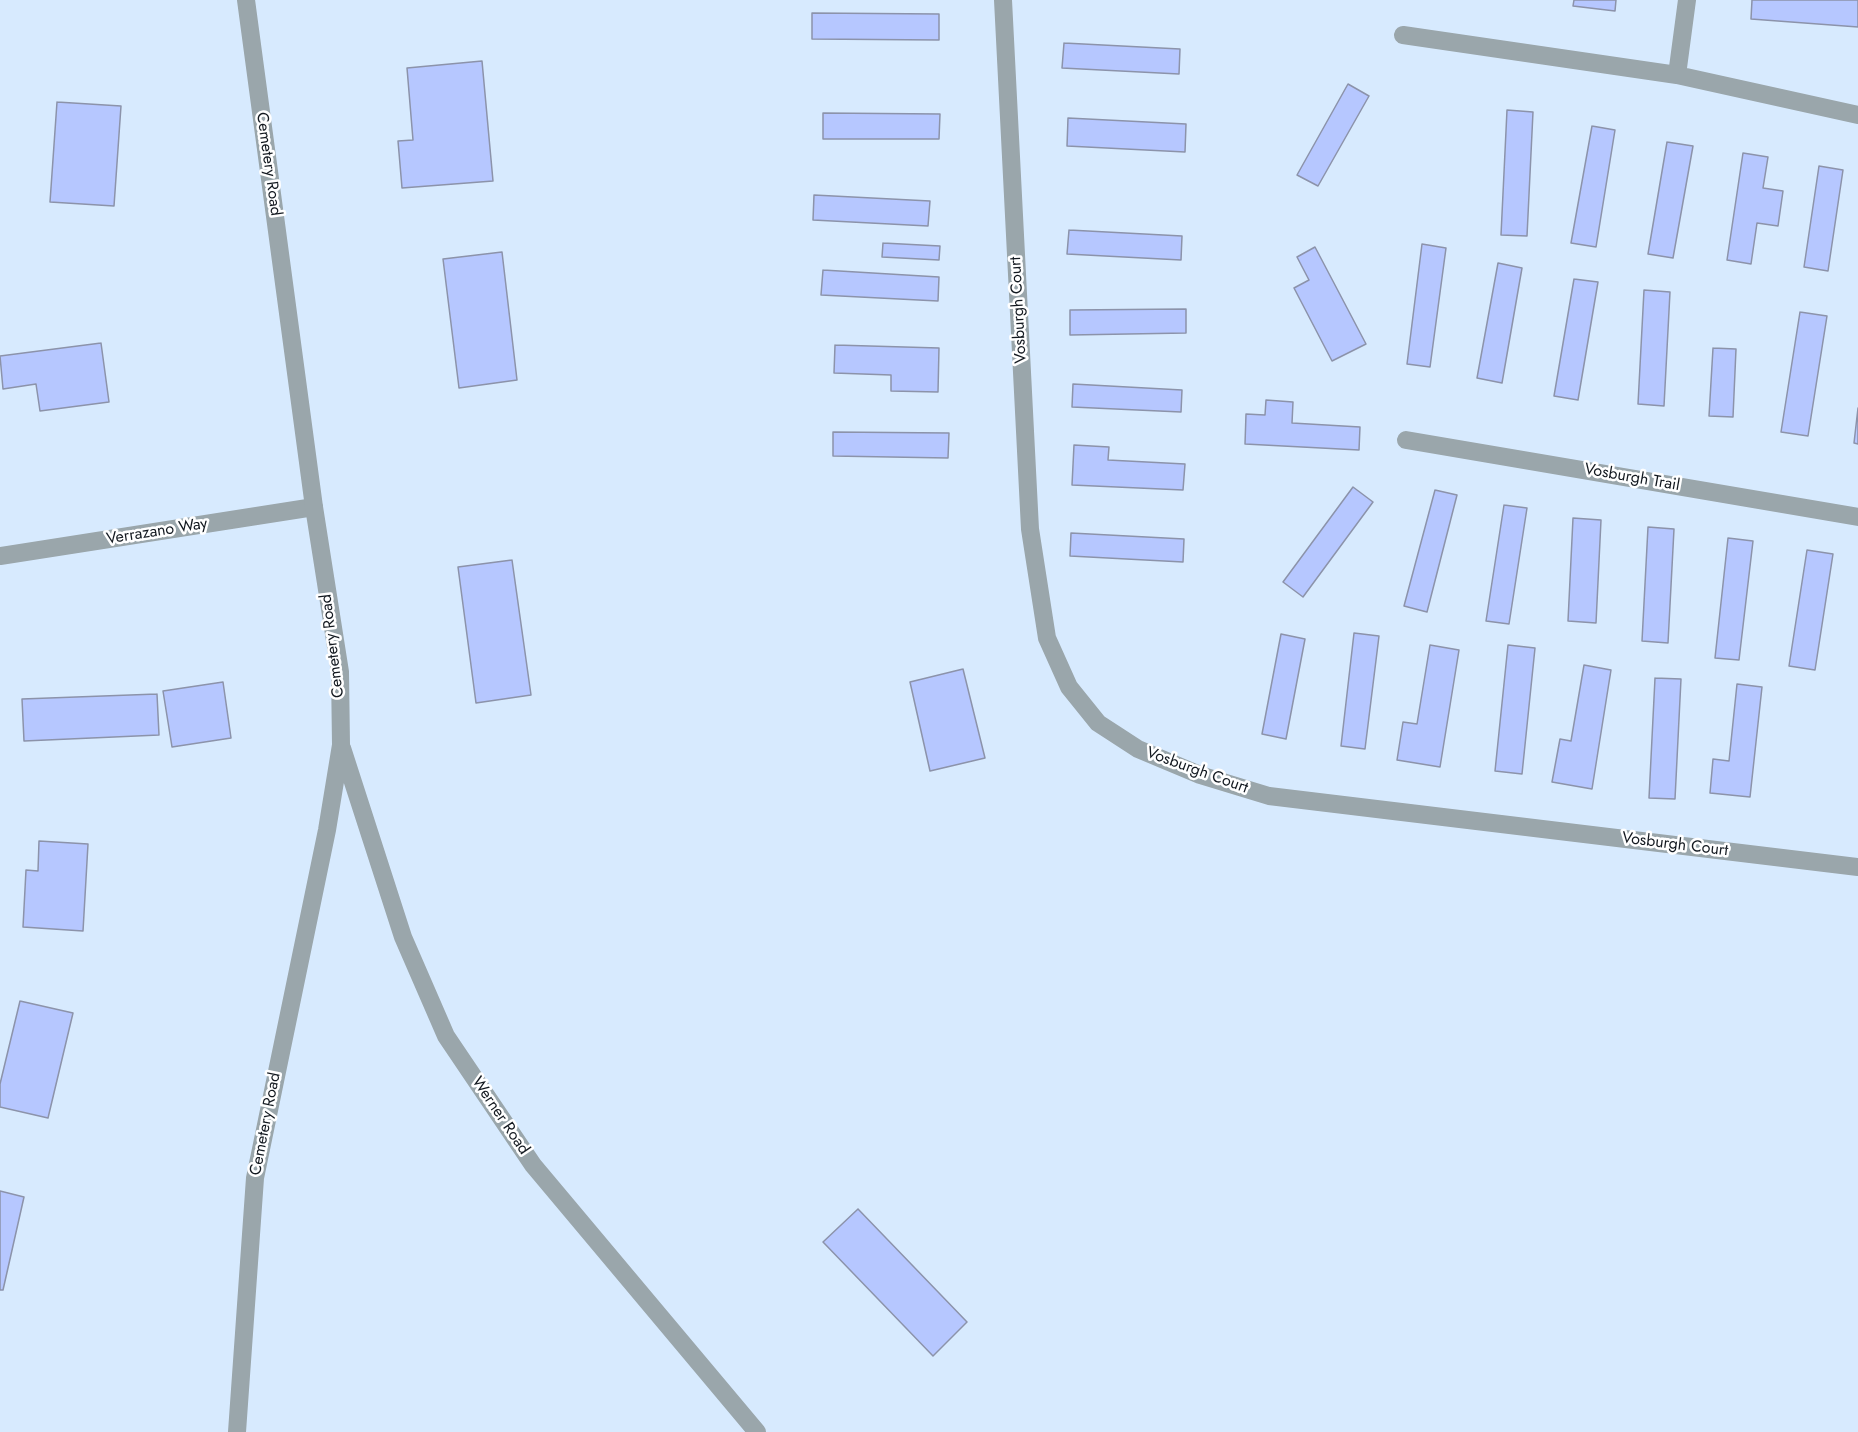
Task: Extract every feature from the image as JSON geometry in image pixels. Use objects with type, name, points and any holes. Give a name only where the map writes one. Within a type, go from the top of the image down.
[{"type":"street","name":"Cemetery Road","points":[[237,1432],[255,1178],[327,830],[341,745],[340,672],[314,507],[246,0]]},
{"type":"street","name":"Vosburgh Court","points":[[1003,0],[1030,529],[1047,638],[1069,687],[1098,723],[1138,749],[1200,776],[1269,796],[1858,867]]},
{"type":"street","points":[[1677,75],[1687,0]]},
{"type":"street","points":[[1403,35],[1677,75],[1858,115]]},
{"type":"street","name":"Vosburgh Trail","points":[[1406,440],[1858,517]]},
{"type":"street","name":"Verrazano Way","points":[[0,556],[314,507]]},
{"type":"street","name":"Werner Road","points":[[341,745],[403,937],[446,1036],[533,1165],[757,1432]]},
{"type":"building","points":[[1574,0],[1616,0],[1615,11],[1573,6]]},
{"type":"building","points":[[1752,0],[1858,0],[1858,27],[1751,19]]},
{"type":"building","points":[[812,13],[939,14],[939,40],[812,39]]},
{"type":"building","points":[[1064,43],[1180,49],[1179,74],[1062,68]]},
{"type":"building","points":[[482,61],[493,181],[402,188],[398,141],[413,140],[407,68]]},
{"type":"building","points":[[1348,84],[1369,96],[1318,186],[1297,175]]},
{"type":"building","points":[[57,102],[121,106],[114,206],[50,202]]},
{"type":"building","points":[[1507,110],[1533,112],[1527,236],[1501,235]]},
{"type":"building","points":[[823,113],[940,114],[939,139],[823,139]]},
{"type":"building","points":[[1068,118],[1186,124],[1185,152],[1067,146]]},
{"type":"building","points":[[1592,126],[1615,130],[1596,247],[1571,243]]},
{"type":"building","points":[[1667,142],[1693,146],[1673,258],[1648,254]]},
{"type":"building","points":[[1743,153],[1768,157],[1763,188],[1783,191],[1778,226],[1757,223],[1751,264],[1727,260]]},
{"type":"building","points":[[1819,166],[1843,170],[1828,271],[1804,267]]},
{"type":"building","points":[[814,195],[930,201],[928,226],[813,220]]},
{"type":"building","points":[[1069,230],[1182,236],[1181,260],[1067,254]]},
{"type":"building","points":[[883,243],[940,246],[939,260],[882,257]]},
{"type":"building","points":[[1422,244],[1446,248],[1430,367],[1407,364]]},
{"type":"building","points":[[1315,247],[1366,344],[1332,361],[1294,288],[1309,280],[1297,257]]},
{"type":"building","points":[[502,252],[517,380],[459,388],[443,259]]},
{"type":"building","points":[[1498,263],[1522,268],[1502,383],[1477,378]]},
{"type":"building","points":[[823,270],[939,277],[938,301],[821,295]]},
{"type":"building","points":[[1574,279],[1598,282],[1578,400],[1554,396]]},
{"type":"building","points":[[1644,290],[1670,292],[1664,406],[1638,404]]},
{"type":"building","points":[[1186,309],[1186,333],[1070,335],[1070,310]]},
{"type":"building","points":[[1800,312],[1827,316],[1808,436],[1781,432]]},
{"type":"building","points":[[101,343],[109,402],[40,411],[36,384],[3,389],[0,356]]},
{"type":"building","points":[[835,345],[939,348],[938,392],[891,391],[891,375],[834,373]]},
{"type":"building","points":[[1713,348],[1736,349],[1733,417],[1709,416]]},
{"type":"building","points":[[1073,384],[1182,390],[1181,412],[1072,407]]},
{"type":"building","points":[[1266,400],[1293,402],[1292,423],[1360,427],[1359,450],[1245,444],[1246,414],[1265,415]]},
{"type":"building","points":[[1858,408],[1858,444],[1854,443]]},
{"type":"building","points":[[833,432],[949,433],[948,458],[833,456]]},
{"type":"building","points":[[1074,445],[1109,447],[1108,460],[1185,464],[1183,490],[1072,485]]},
{"type":"building","points":[[1353,487],[1373,502],[1303,597],[1283,582]]},
{"type":"building","points":[[1435,490],[1457,495],[1427,612],[1404,606]]},
{"type":"building","points":[[1504,505],[1527,508],[1509,624],[1486,621]]},
{"type":"building","points":[[1573,518],[1601,520],[1596,623],[1568,621]]},
{"type":"building","points":[[1648,527],[1674,529],[1668,643],[1642,641]]},
{"type":"building","points":[[1071,533],[1184,539],[1183,562],[1070,556]]},
{"type":"building","points":[[1728,538],[1753,541],[1739,660],[1715,658]]},
{"type":"building","points":[[1807,550],[1833,554],[1815,670],[1789,666]]},
{"type":"building","points":[[512,560],[531,695],[476,703],[458,567]]},
{"type":"building","points":[[1354,633],[1379,636],[1365,749],[1341,746]]},
{"type":"building","points":[[1281,634],[1305,639],[1286,739],[1262,734]]},
{"type":"building","points":[[1430,645],[1459,650],[1440,767],[1397,760],[1403,722],[1417,724]]},
{"type":"building","points":[[1508,645],[1535,648],[1522,774],[1495,771]]},
{"type":"building","points":[[1584,665],[1611,670],[1592,789],[1552,782],[1560,739],[1571,741]]},
{"type":"building","points":[[963,669],[985,758],[930,771],[910,682]]},
{"type":"building","points":[[1655,678],[1681,679],[1675,799],[1649,798]]},
{"type":"building","points":[[223,682],[231,738],[172,747],[163,691]]},
{"type":"building","points":[[1737,684],[1762,687],[1750,797],[1710,793],[1713,759],[1729,761]]},
{"type":"building","points":[[157,694],[159,735],[24,741],[22,699]]},
{"type":"building","points":[[39,841],[88,844],[83,931],[23,927],[26,870],[38,871]]},
{"type":"building","points":[[20,1001],[73,1013],[48,1118],[0,1107],[0,1084]]},
{"type":"building","points":[[0,1191],[24,1197],[3,1290],[0,1290]]},
{"type":"building","points":[[858,1209],[967,1322],[933,1356],[823,1242]]}]
